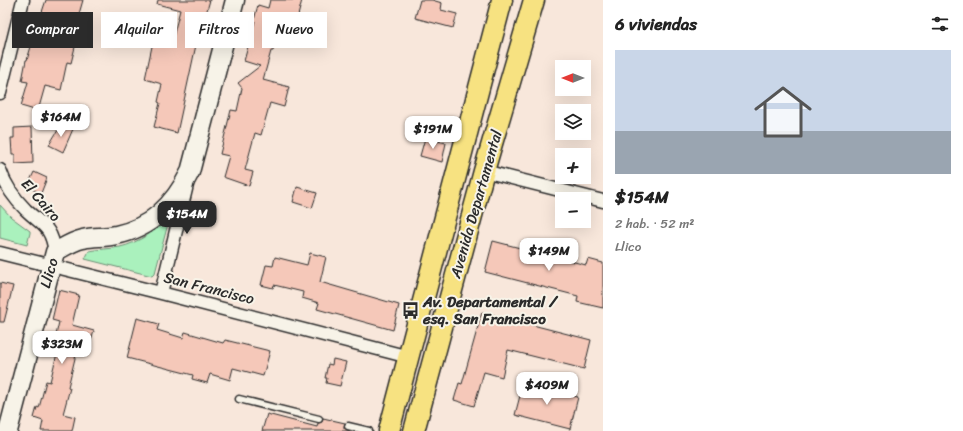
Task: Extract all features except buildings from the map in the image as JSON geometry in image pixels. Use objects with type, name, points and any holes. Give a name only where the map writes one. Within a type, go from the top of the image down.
[{"type":"main road","name":"Avenida Departamental","points":[[389,431],[502,0]]},
{"type":"main road","name":"Avenida Departamental","points":[[414,431],[484,171],[534,0]]},
{"type":"street","points":[[0,93],[23,0]]},
{"type":"street","name":"Llico","points":[[161,292],[190,172],[235,0]]},
{"type":"street","name":"El Cairo","points":[[0,170],[6,183],[18,201],[46,227],[53,239],[53,258]]},
{"type":"street","points":[[484,171],[603,200]]},
{"type":"street","name":"Llico","points":[[8,431],[53,258],[83,239],[116,235],[148,223],[173,201],[180,192],[190,172]]},
{"type":"street","name":"San Francisco","points":[[0,253],[53,258],[161,292],[409,357]]},
{"type":"lane","points":[[239,399],[319,419]]},
{"type":"lane","points":[[348,426],[369,431]]},
{"type":"green space","points":[[0,205],[11,217],[30,231],[27,245],[0,238]]},
{"type":"green space","points":[[169,220],[155,273],[152,276],[85,259],[89,251],[120,247],[133,243]]},
{"type":"place","name":"Av. Departamental / esq. San Francisco","points":[[410,311]]}]
